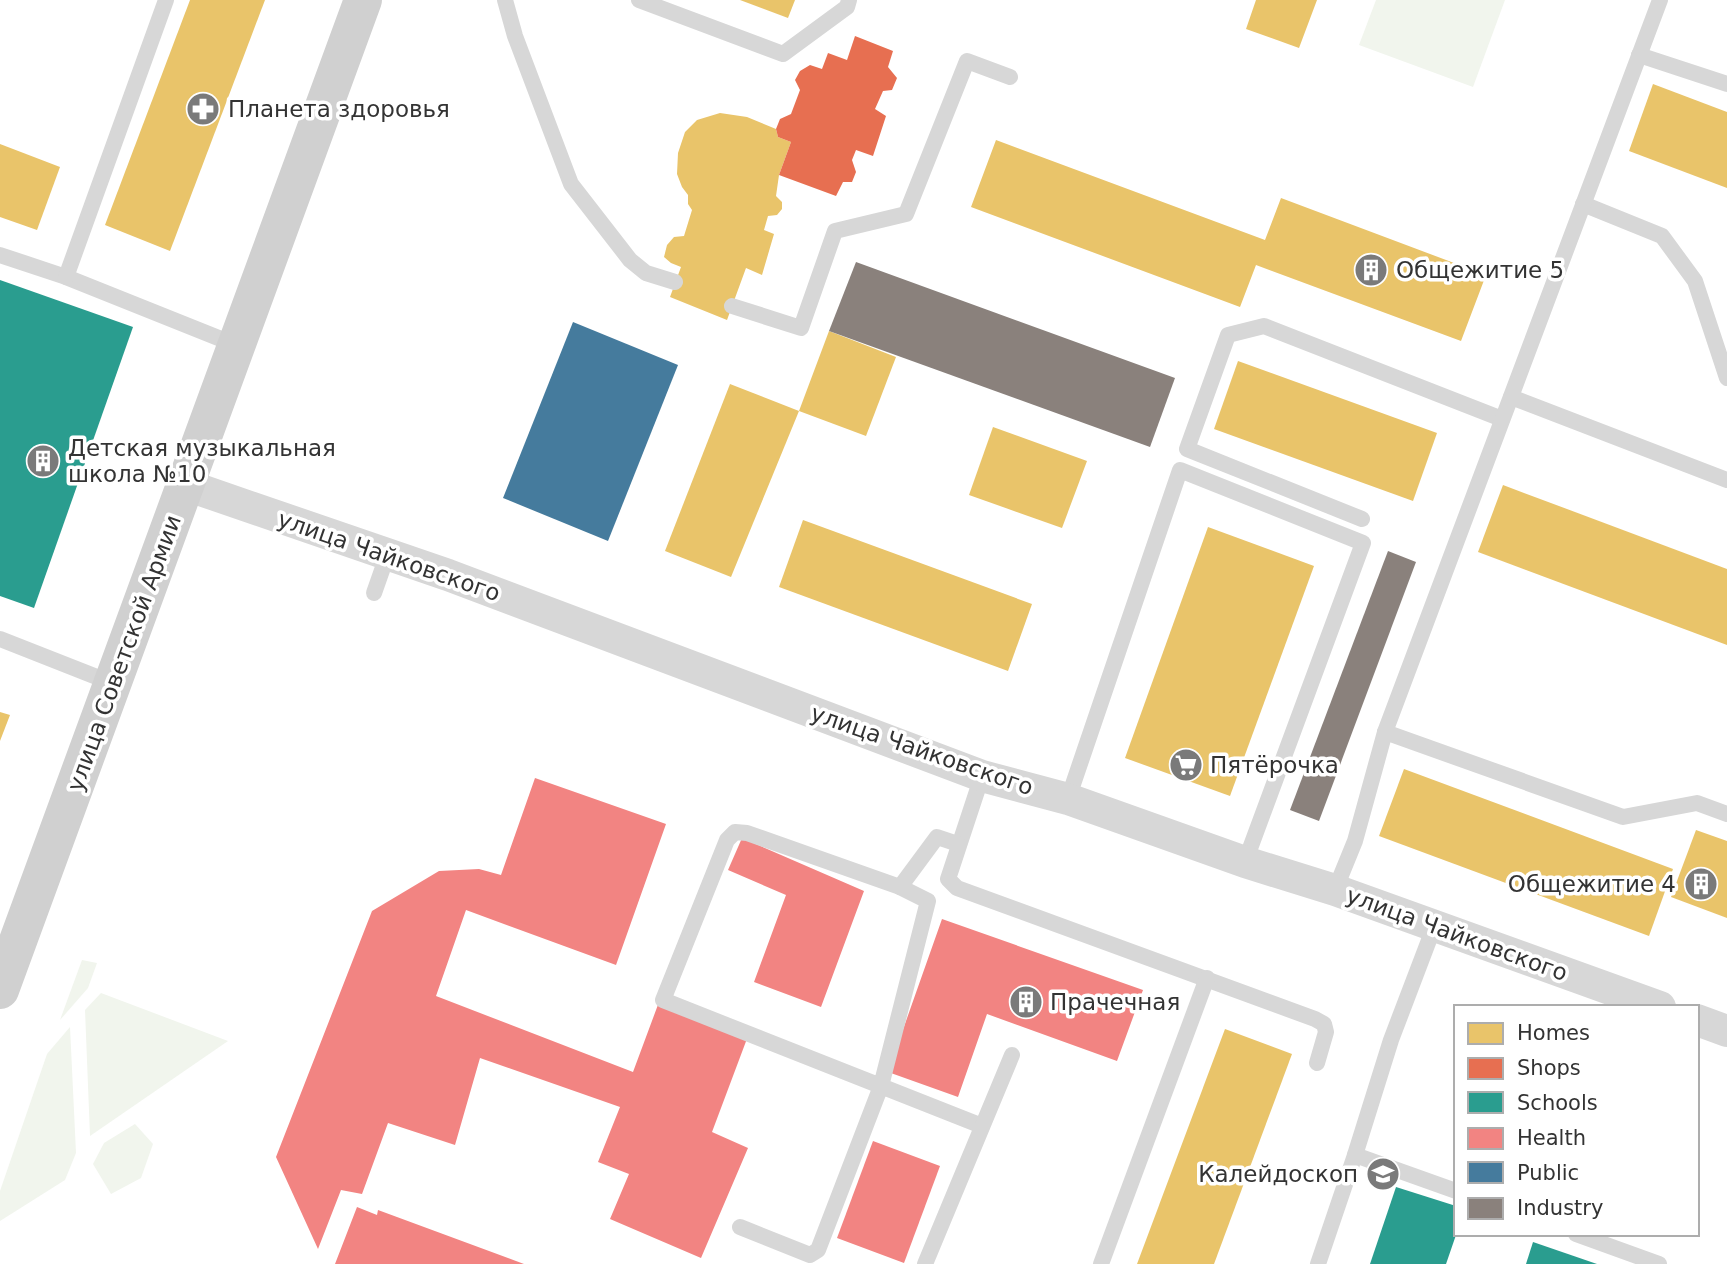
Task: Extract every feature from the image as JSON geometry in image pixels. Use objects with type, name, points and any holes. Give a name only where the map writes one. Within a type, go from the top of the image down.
[{"type":"street","name":"улица Советской Армии","points":[[0,990],[360,1]]},
{"type":"street","name":"улица Чайковского","points":[[186,485],[448,575],[982,776],[1068,799],[1245,862],[1335,890],[1654,1005]]},
{"type":"street","points":[[1699,1021],[1727,1031]]},
{"type":"lane","points":[[66,277],[166,0]]},
{"type":"lane","points":[[505,0],[515,36],[571,184],[631,260],[646,272],[675,282]]},
{"type":"lane","points":[[639,0],[783,54],[847,7],[849,0]]},
{"type":"lane","points":[[1335,890],[1355,841],[1385,732],[1660,0]]},
{"type":"lane","points":[[1639,55],[1727,83]]},
{"type":"lane","points":[[732,306],[801,328],[835,230],[906,214],[967,61],[1010,77]]},
{"type":"lane","points":[[1583,204],[1662,236],[1695,281],[1727,378]]},
{"type":"lane","points":[[0,255],[66,277],[236,345]]},
{"type":"lane","points":[[1362,519],[1187,449],[1228,335],[1264,326],[1502,419]]},
{"type":"lane","points":[[1511,397],[1727,480]]},
{"type":"lane","points":[[1068,799],[1180,470],[1363,542],[1245,862]]},
{"type":"lane","points":[[374,593],[387,556]]},
{"type":"lane","points":[[0,639],[112,684]]},
{"type":"lane","points":[[1385,732],[1623,817],[1697,803],[1727,814]]},
{"type":"lane","points":[[982,776],[948,879],[957,888],[1207,978],[1324,1024],[1326,1032],[1317,1063]]},
{"type":"lane","points":[[740,1227],[810,1255],[818,1250],[881,1086],[928,901],[900,887],[747,833],[735,832],[727,840],[663,1000],[881,1086],[982,1126]]},
{"type":"lane","points":[[900,887],[937,837],[958,844]]},
{"type":"lane","points":[[1318,1264],[1356,1155],[1391,1040],[1434,927]]},
{"type":"lane","points":[[1101,1264],[1207,978]]},
{"type":"lane","points":[[925,1264],[1012,1055]]},
{"type":"lane","points":[[1356,1155],[1454,1190]]},
{"type":"lane","points":[[1582,1236],[1659,1264]]},
{"type":"shaded area","points":[[1376,0],[1505,0],[1473,87],[1359,45]]},
{"type":"shaded area","points":[[82,960],[97,963],[88,988],[60,1020]]},
{"type":"shaded area","points":[[101,993],[228,1041],[90,1136],[85,1010]]},
{"type":"shaded area","points":[[70,1027],[76,1153],[65,1180],[0,1221],[0,1191],[47,1054]]},
{"type":"shaded area","points":[[135,1124],[153,1144],[141,1178],[111,1194],[93,1164],[104,1143]]},
{"type":"building: Homes","points":[[190,0],[265,0],[170,251],[105,225]]},
{"type":"building: Homes","points":[[740,0],[795,0],[788,18]]},
{"type":"building: Homes","points":[[1256,0],[1317,0],[1299,48],[1246,29]]},
{"type":"building: Homes","points":[[1653,84],[1727,112],[1727,188],[1629,151]]},
{"type":"building: Homes","points":[[720,113],[747,117],[776,129],[778,137],[791,142],[779,175],[776,196],[782,202],[782,209],[777,215],[768,216],[764,230],[774,234],[762,275],[746,268],[727,320],[670,297],[681,267],[664,257],[667,245],[674,237],[684,236],[692,210],[677,174],[678,153],[685,132],[697,120]]},
{"type":"building: Homes","points":[[996,140],[1265,240],[1281,198],[1486,275],[1461,341],[1256,265],[1240,307],[971,207]]},
{"type":"building: Homes","points":[[0,144],[60,167],[37,230],[0,217]]},
{"type":"building: Homes","points":[[829,331],[896,357],[866,436],[799,411]]},
{"type":"building: Homes","points":[[1238,361],[1437,433],[1413,501],[1214,429]]},
{"type":"building: Homes","points":[[730,384],[799,411],[731,577],[665,551]]},
{"type":"building: Homes","points":[[993,427],[1087,461],[1062,528],[969,495]]},
{"type":"building: Homes","points":[[1503,485],[1727,569],[1727,645],[1478,552]]},
{"type":"building: Homes","points":[[803,520],[1032,604],[1008,671],[779,587]]},
{"type":"building: Homes","points":[[1208,527],[1314,566],[1230,796],[1125,758]]},
{"type":"building: Homes","points":[[0,712],[10,715],[0,741]]},
{"type":"building: Homes","points":[[1404,769],[1673,869],[1649,936],[1379,836]]},
{"type":"building: Homes","name":"Общежитие 4","points":[[1696,830],[1727,841],[1727,918],[1671,897]]},
{"type":"building: Homes","points":[[1225,1029],[1292,1054],[1214,1264],[1137,1264]]},
{"type":"building: Shops","points":[[855,36],[893,51],[888,67],[897,78],[892,90],[883,91],[875,109],[886,116],[873,156],[856,150],[852,160],[856,172],[852,182],[843,182],[836,196],[779,175],[791,142],[778,137],[776,129],[780,119],[791,114],[800,90],[795,80],[800,71],[810,65],[822,69],[828,53],[847,60]]},
{"type":"building: Schools","name":"Детская музыкальная школа №10","points":[[0,280],[133,327],[34,608],[0,596]]},
{"type":"building: Schools","points":[[1396,1187],[1454,1205],[1456,1236],[1446,1264],[1370,1264]]},
{"type":"building: Schools","points":[[1533,1242],[1597,1264],[1526,1264]]},
{"type":"building: Health","points":[[535,778],[666,824],[616,965],[466,910],[436,996],[633,1072],[659,1002],[748,1036],[712,1132],[748,1148],[701,1258],[610,1219],[629,1174],[598,1162],[620,1107],[480,1058],[455,1145],[388,1123],[362,1194],[341,1190],[318,1249],[276,1157],[372,911],[439,871],[479,869],[501,875]]},
{"type":"building: Health","points":[[742,838],[864,891],[821,1007],[754,982],[786,895],[728,870]]},
{"type":"building: Health","name":"Прачечная","points":[[942,919],[1143,990],[1117,1061],[987,1014],[958,1097],[888,1072]]},
{"type":"building: Health","points":[[873,1141],[940,1166],[904,1263],[837,1238]]},
{"type":"building: Health","points":[[357,1207],[377,1215],[378,1210],[524,1264],[335,1264]]},
{"type":"building: Public","points":[[573,322],[678,365],[608,541],[503,498]]},
{"type":"building: Industry","points":[[856,262],[1175,378],[1150,447],[829,331]]},
{"type":"building: Industry","points":[[1388,551],[1416,562],[1319,821],[1290,810]]},
{"type":"place","name":"Планета здоровья","points":[[203,109]]},
{"type":"place","name":"Общежитие 5","points":[[1371,270]]},
{"type":"place","name":"Детская музыкальная школа №10","points":[[43,461]]},
{"type":"place","name":"Пятёрочка","points":[[1186,765]]},
{"type":"place","name":"Общежитие 4","points":[[1701,884]]},
{"type":"place","name":"Прачечная","points":[[1026,1002]]},
{"type":"place","name":"Калейдоскоп","points":[[1383,1174]]}]
